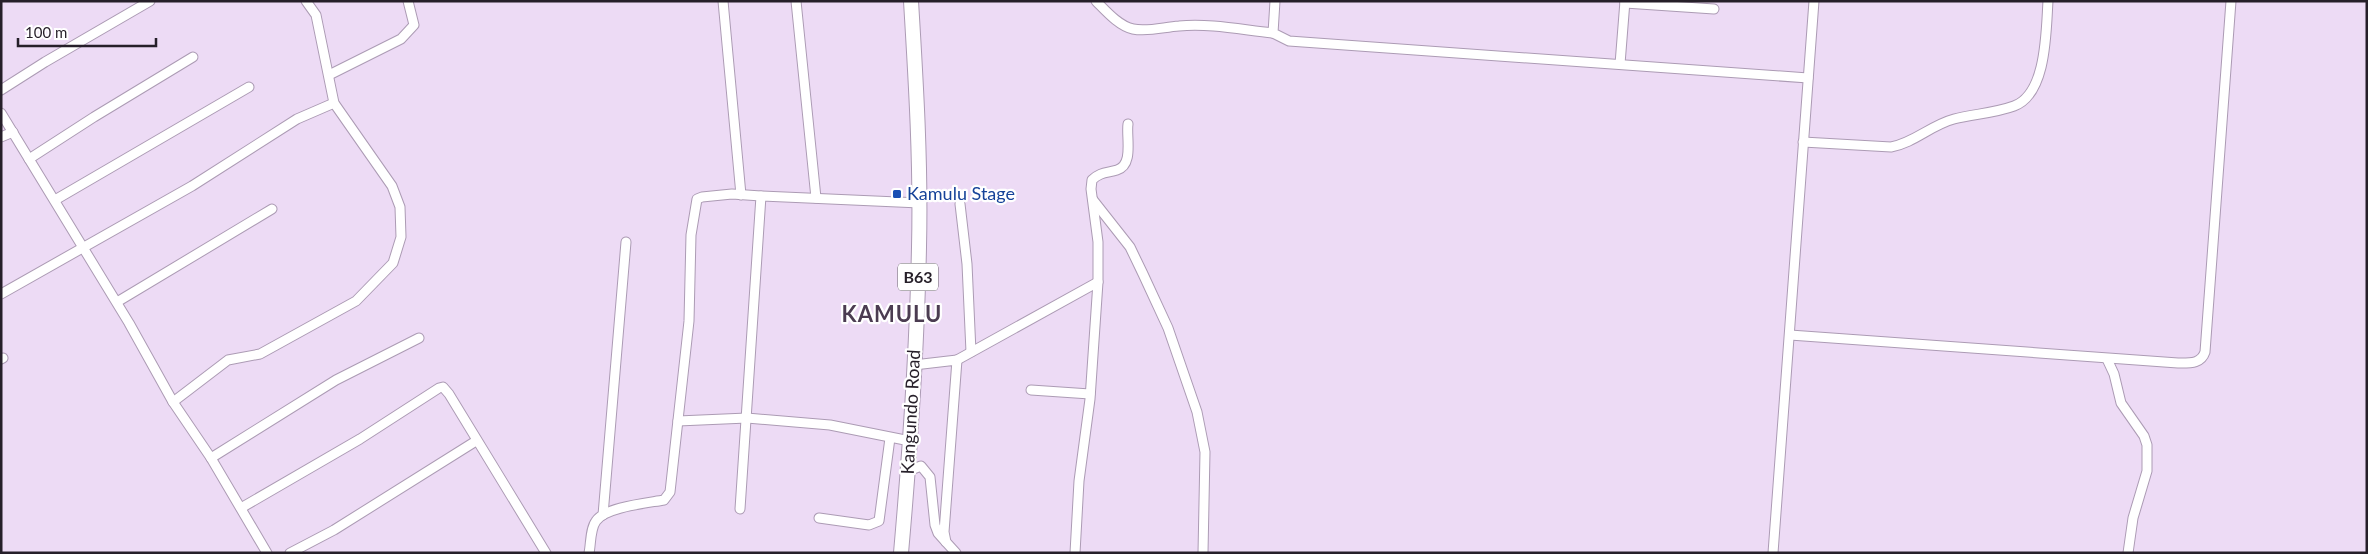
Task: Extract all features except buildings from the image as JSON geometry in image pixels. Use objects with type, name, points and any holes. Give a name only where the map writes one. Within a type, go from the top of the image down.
[{"type":"highway","name":"Kangundo Road","points":[[901,553],[910,441],[920,203],[911,1]]},
{"type":"street","points":[[1,90],[150,1]]},
{"type":"street","points":[[173,402],[228,360],[260,354],[356,300],[393,263],[401,236],[400,207],[392,186],[334,103],[316,15],[306,1]]},
{"type":"street","points":[[329,75],[401,39],[414,24],[408,1]]},
{"type":"street","points":[[723,1],[741,195]]},
{"type":"street","points":[[796,1],[816,198]]},
{"type":"street","points":[[1096,1],[1115,19],[1132,28],[1151,30],[1199,26],[1273,33],[1289,42],[1808,78]]},
{"type":"street","points":[[1273,33],[1275,1]]},
{"type":"street","points":[[1773,553],[1814,1]]},
{"type":"street","points":[[1804,142],[1891,147],[1911,141],[1953,119],[2016,106],[2030,94],[2039,75],[2044,54],[2048,1]]},
{"type":"street","points":[[1790,335],[2107,359],[2191,363],[2203,358],[2231,1]]},
{"type":"street","points":[[1620,64],[1625,2],[1714,9]]},
{"type":"street","points":[[29,159],[193,57]]},
{"type":"street","points":[[54,200],[249,87]]},
{"type":"street","points":[[1,294],[192,186],[277,130],[334,103]]},
{"type":"street","points":[[1,113],[84,248],[173,402],[211,458],[267,553]]},
{"type":"street","points":[[1075,553],[1079,481],[1090,394],[1098,282],[1098,242],[1092,198],[1092,180],[1099,173],[1120,169],[1124,164],[1128,150],[1128,124]]},
{"type":"street","points":[[1,137],[13,132]]},
{"type":"street","points":[[589,553],[596,521],[603,515],[668,497],[689,321],[691,235],[695,204],[702,197],[741,195],[920,203]]},
{"type":"street","points":[[740,509],[761,196]]},
{"type":"street","points":[[1092,198],[1130,247],[1168,328],[1197,412],[1205,452],[1203,553]]},
{"type":"street","points":[[960,204],[967,264],[971,352]]},
{"type":"street","points":[[116,302],[272,209]]},
{"type":"street","points":[[603,515],[626,242]]},
{"type":"street","points":[[914,365],[957,360],[1022,322],[1098,282]]},
{"type":"street","points":[[211,458],[336,380],[419,338]]},
{"type":"street","points":[[2107,359],[2114,374],[2121,403],[2144,436],[2147,445],[2147,471],[2133,518],[2128,553]]},
{"type":"street","points":[[946,542],[944,532],[957,360]]},
{"type":"street","points":[[241,508],[360,440],[439,388],[446,388],[476,441],[546,553]]},
{"type":"street","points":[[1031,390],[1090,394]]},
{"type":"street","points":[[678,421],[747,418],[830,425],[910,441]]},
{"type":"street","points":[[819,518],[869,525],[879,521],[890,438]]},
{"type":"street","points":[[290,553],[342,525],[476,441]]},
{"type":"street","points":[[908,471],[921,466],[930,477],[935,526],[938,533],[956,553]]},
{"type":"place","name":"Kamulu Stage","points":[[897,194]]},
{"type":"district","name":"KAMULU","points":[[892,314]]}]
